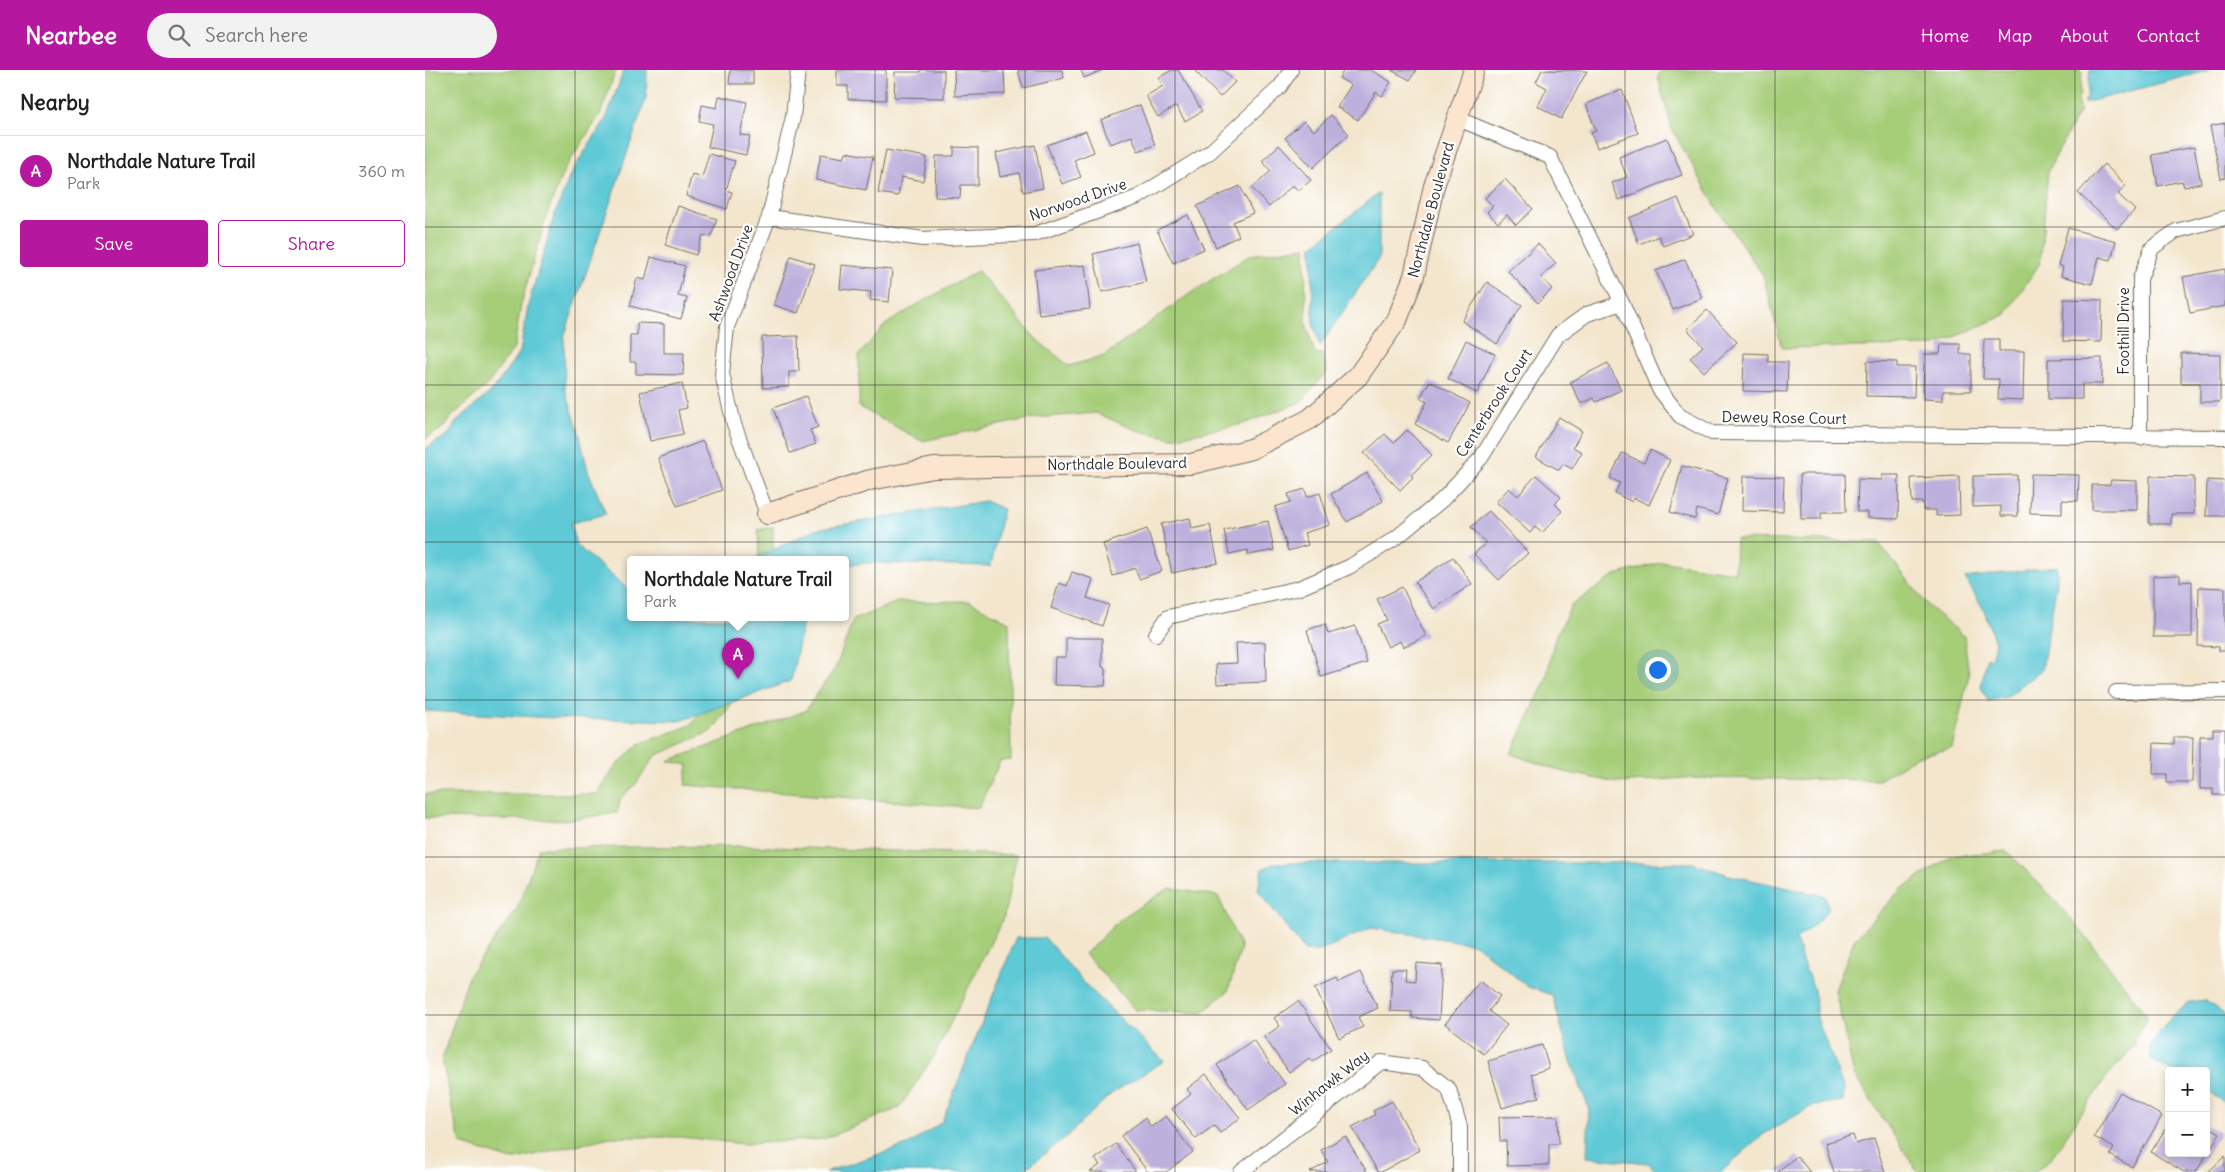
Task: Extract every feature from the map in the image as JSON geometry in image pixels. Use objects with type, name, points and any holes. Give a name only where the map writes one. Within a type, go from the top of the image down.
[{"type":"street","name":"Ashwood Drive","points":[[767,514],[734,424],[722,374],[727,327],[769,217],[793,117],[798,70]]},
{"type":"street","name":"Norwood Drive","points":[[769,217],[923,239],[1035,234],[1138,197],[1210,152],[1280,87],[1291,70]]},
{"type":"street","name":"Northdale Boulevard","points":[[767,514],[870,480],[934,468],[1191,464],[1251,449],[1310,418],[1358,376],[1397,320],[1414,276],[1433,186],[1474,70]]},
{"type":"street","name":"Dewey Rose Court","points":[[1456,118],[1550,157],[1622,303],[1659,390],[1680,416],[1712,433],[2140,438],[2225,437]]},
{"type":"street","name":"Foothill Drive","points":[[2140,438],[2140,279],[2152,248],[2176,231],[2225,218]]},
{"type":"street","name":"Centerbrook Court","points":[[1156,634],[1168,617],[1299,588],[1349,567],[1396,538],[1443,499],[1481,458],[1558,336],[1587,314],[1622,303]]},
{"type":"street","points":[[2116,692],[2225,691]]},
{"type":"street","name":"Winhawk Way","points":[[1241,1172],[1381,1062],[1422,1068],[1449,1089],[1460,1127],[1460,1172]]},
{"type":"green space","points":[[425,70],[616,70],[600,115],[565,168],[547,214],[521,304],[514,348],[488,384],[452,416],[444,427],[425,439]]},
{"type":"green space","points":[[1661,70],[2082,70],[2080,95],[2077,101],[2080,110],[2048,171],[2040,263],[2005,315],[1934,346],[1782,348],[1763,275],[1718,210],[1672,129],[1658,77]]},
{"type":"green space","points":[[1305,247],[1306,324],[1314,351],[1322,354],[1327,371],[1301,402],[1243,424],[1172,438],[1136,430],[1096,413],[1033,418],[922,441],[859,407],[859,355],[885,325],[978,271],[1037,340],[1069,366],[1104,356],[1188,295],[1250,255]]},
{"type":"green space","points":[[773,527],[773,556],[759,556],[758,530]]},
{"type":"green space","points":[[1736,539],[1878,542],[1928,606],[1964,636],[1969,675],[1952,748],[1918,756],[1879,780],[1685,778],[1618,783],[1560,771],[1511,754],[1546,680],[1554,641],[1571,606],[1615,575],[1664,562],[1735,572]]},
{"type":"green space","points":[[969,601],[1009,622],[1011,760],[1000,761],[979,808],[685,785],[688,765],[668,761],[805,711],[836,667],[853,620],[897,602]]},
{"type":"green space","points":[[760,633],[783,633],[712,731],[655,756],[635,785],[621,798],[617,813],[565,820],[425,818],[425,794],[597,794],[616,766],[639,744],[691,725]]},
{"type":"green space","points":[[744,846],[1017,855],[1004,916],[934,1056],[899,1108],[824,1139],[744,1144],[681,1137],[610,1137],[512,1160],[461,1144],[442,1059],[469,975],[517,909],[539,848]]},
{"type":"green space","points":[[2006,851],[2045,890],[2081,931],[2148,1018],[2133,1041],[2135,1045],[2108,1075],[2051,1158],[2036,1172],[1918,1172],[1854,1075],[1835,990],[1854,940],[1900,890],[1951,856]]},
{"type":"green space","points":[[1169,888],[1218,896],[1241,948],[1228,991],[1202,1013],[1135,1010],[1085,954],[1120,919]]},
{"type":"water","points":[[624,70],[647,70],[646,98],[564,337],[565,389],[578,428],[588,471],[606,514],[571,523],[576,545],[627,588],[627,621],[803,621],[791,681],[680,721],[555,718],[425,711],[425,449],[449,434],[456,422],[493,390],[520,352],[528,306],[554,217],[571,173],[606,119]]},
{"type":"water","points":[[2090,70],[2211,70],[2084,103],[2087,97]]},
{"type":"water","points":[[1379,193],[1379,258],[1320,346],[1313,323],[1312,246]]},
{"type":"water","points":[[985,501],[1003,509],[991,566],[866,563],[849,565],[849,556],[760,556],[816,529]]},
{"type":"water","points":[[2057,566],[2057,582],[2042,669],[2007,697],[1988,701],[1981,687],[1987,657],[1991,659],[1995,643],[1984,610],[1965,578]]},
{"type":"water","points":[[1276,863],[1693,863],[1729,875],[1825,896],[1829,909],[1814,925],[1796,939],[1802,961],[1814,989],[1817,1018],[1844,1089],[1843,1101],[1814,1105],[1764,1134],[1721,1172],[1657,1172],[1648,1163],[1587,1157],[1589,1109],[1571,1061],[1552,995],[1528,987],[1475,944],[1371,928],[1320,951],[1305,951],[1258,890],[1262,869]]},
{"type":"water","points":[[1016,938],[1045,938],[1086,985],[1164,1061],[1111,1094],[1064,1139],[1021,1172],[825,1172],[910,1144],[942,1122]]},
{"type":"water","points":[[2205,1000],[2225,1015],[2225,1103],[2210,1093],[2210,1067],[2165,1068],[2150,1059],[2150,1045],[2168,1021],[2189,1002]]},
{"type":"building","points":[[730,70],[753,70],[753,84],[729,84]]},
{"type":"building","points":[[837,70],[886,70],[886,100],[848,99],[848,86],[837,86]]},
{"type":"building","points":[[920,70],[944,70],[944,98],[894,97],[895,72],[920,72]]},
{"type":"building","points":[[954,70],[1004,70],[1005,94],[955,96]]},
{"type":"building","points":[[1018,70],[1062,70],[1064,78],[1023,88]]},
{"type":"building","points":[[1081,70],[1103,70],[1084,78]]},
{"type":"building","points":[[1172,70],[1178,70],[1202,111],[1185,121],[1176,106],[1158,117],[1146,96],[1163,86],[1158,78]]},
{"type":"building","points":[[1194,70],[1223,70],[1235,82],[1220,97]]},
{"type":"building","points":[[1344,70],[1371,70],[1391,82],[1382,96],[1376,92],[1358,120],[1337,107],[1351,85],[1339,78]]},
{"type":"building","points":[[1391,70],[1416,70],[1410,80]]},
{"type":"building","points":[[1542,70],[1587,71],[1561,119],[1538,106],[1547,88],[1536,82]]},
{"type":"building","points":[[1622,90],[1638,133],[1597,148],[1591,133],[1596,131],[1586,104]]},
{"type":"building","points":[[719,96],[747,102],[740,135],[750,136],[746,155],[708,147],[713,124],[699,121],[702,105],[717,108]]},
{"type":"building","points":[[1140,105],[1155,145],[1138,151],[1132,136],[1110,144],[1101,120]]},
{"type":"building","points":[[1331,115],[1349,134],[1313,168],[1285,138],[1304,121],[1314,131]]},
{"type":"building","points":[[2225,123],[2225,178],[2221,179],[2210,126]]},
{"type":"building","points":[[1086,131],[1094,152],[1074,160],[1081,177],[1062,184],[1047,145]]},
{"type":"building","points":[[1667,138],[1682,175],[1619,200],[1612,183],[1627,177],[1619,157]]},
{"type":"building","points":[[1035,145],[1043,188],[1023,192],[1019,173],[1000,177],[996,153]]},
{"type":"building","points":[[1279,145],[1311,180],[1298,191],[1293,185],[1269,207],[1252,188],[1271,171],[1262,161]]},
{"type":"building","points":[[954,147],[978,148],[978,185],[961,185],[960,198],[935,197],[936,156],[954,156]]},
{"type":"building","points":[[2194,147],[2201,183],[2184,187],[2182,181],[2158,186],[2152,155]]},
{"type":"building","points":[[886,150],[927,157],[923,181],[901,177],[898,196],[878,193]]},
{"type":"building","points":[[846,152],[873,157],[866,190],[816,180],[821,154],[844,158]]},
{"type":"building","points":[[709,154],[735,161],[726,190],[732,192],[727,209],[686,196],[692,174],[702,177]]},
{"type":"building","points":[[2104,164],[2126,185],[2118,194],[2135,210],[2117,229],[2078,193]]},
{"type":"building","points":[[1505,179],[1533,209],[1516,225],[1507,215],[1498,223],[1487,212],[1493,206],[1485,198]]},
{"type":"building","points":[[1240,186],[1253,213],[1233,222],[1239,236],[1216,247],[1197,206]]},
{"type":"building","points":[[1678,198],[1693,234],[1663,246],[1659,236],[1639,244],[1629,218]]},
{"type":"building","points":[[678,206],[717,219],[711,237],[703,235],[696,255],[665,245]]},
{"type":"building","points":[[1188,215],[1204,249],[1173,263],[1157,230]]},
{"type":"building","points":[[2068,228],[2116,241],[2111,260],[2099,257],[2092,284],[2061,276],[2063,267],[2058,265]]},
{"type":"building","points":[[1137,243],[1146,282],[1102,292],[1093,254]]},
{"type":"building","points":[[1538,244],[1556,263],[1541,277],[1552,289],[1538,303],[1508,271]]},
{"type":"building","points":[[791,256],[815,264],[798,313],[774,305]]},
{"type":"building","points":[[651,257],[685,266],[678,296],[687,298],[681,319],[630,306],[637,278],[645,280]]},
{"type":"building","points":[[1685,259],[1702,298],[1673,310],[1656,271]]},
{"type":"building","points":[[842,265],[892,270],[889,302],[870,300],[871,292],[840,289]]},
{"type":"building","points":[[1085,265],[1090,309],[1039,315],[1034,270]]},
{"type":"building","points":[[2225,269],[2225,306],[2190,313],[2183,277]]},
{"type":"building","points":[[1487,282],[1522,305],[1497,344],[1462,321]]},
{"type":"building","points":[[2064,299],[2102,300],[2101,342],[2063,341]]},
{"type":"building","points":[[1707,310],[1737,342],[1704,372],[1690,358],[1703,346],[1687,329]]},
{"type":"building","points":[[637,323],[664,324],[664,353],[684,353],[683,375],[636,374],[636,362],[630,362],[630,335],[637,335]]},
{"type":"building","points":[[798,336],[799,372],[789,372],[789,387],[763,388],[762,337]]},
{"type":"building","points":[[1984,339],[1999,339],[1999,351],[2024,351],[2023,400],[1998,399],[1999,379],[1983,379]]},
{"type":"building","points":[[1466,340],[1495,354],[1477,393],[1448,379]]},
{"type":"building","points":[[1941,344],[1960,344],[1960,354],[1971,354],[1971,391],[1943,391],[1943,400],[1923,399],[1924,354],[1940,354]]},
{"type":"building","points":[[1744,353],[1768,354],[1768,362],[1788,362],[1787,392],[1743,391]]},
{"type":"building","points":[[2181,353],[2220,354],[2220,402],[2200,402],[2200,383],[2181,383]]},
{"type":"building","points":[[2102,358],[2102,384],[2082,384],[2082,399],[2048,399],[2048,359]]},
{"type":"building","points":[[1867,361],[1897,362],[1897,367],[1915,367],[1914,397],[1866,396]]},
{"type":"building","points":[[1608,363],[1621,390],[1596,402],[1594,398],[1581,404],[1570,382]]},
{"type":"building","points":[[1430,381],[1470,403],[1448,443],[1415,424],[1427,402],[1420,398]]},
{"type":"building","points":[[682,383],[687,408],[678,410],[683,434],[650,441],[640,392]]},
{"type":"building","points":[[806,396],[818,427],[810,430],[816,444],[790,453],[773,408]]},
{"type":"building","points":[[1559,417],[1582,431],[1573,447],[1582,452],[1572,469],[1563,464],[1559,470],[1536,457]]},
{"type":"building","points":[[1407,430],[1432,455],[1411,475],[1413,477],[1400,490],[1364,453],[1385,434],[1394,443]]},
{"type":"building","points":[[703,441],[722,490],[677,506],[658,458]]},
{"type":"building","points":[[1650,450],[1670,460],[1649,505],[1634,498],[1632,502],[1615,493],[1620,483],[1610,478],[1622,453],[1644,463]]},
{"type":"building","points":[[1682,466],[1728,478],[1718,515],[1697,509],[1695,519],[1670,512]]},
{"type":"building","points":[[1367,473],[1383,501],[1347,522],[1331,494]]},
{"type":"building","points":[[1800,474],[1845,474],[1846,512],[1821,512],[1821,519],[1801,519]]},
{"type":"building","points":[[2031,474],[2079,475],[2078,501],[2062,500],[2062,514],[2030,513]]},
{"type":"building","points":[[1536,475],[1561,497],[1555,504],[1562,511],[1542,533],[1535,527],[1530,533],[1496,502],[1509,488],[1518,496]]},
{"type":"building","points":[[1882,475],[1899,475],[1898,519],[1868,518],[1868,512],[1857,512],[1858,479],[1882,480]]},
{"type":"building","points":[[2017,475],[2018,516],[2001,516],[2001,506],[1973,507],[1973,476]]},
{"type":"building","points":[[1743,476],[1784,477],[1783,512],[1742,511]]},
{"type":"building","points":[[1959,476],[1960,515],[1936,516],[1936,510],[1923,510],[1923,502],[1912,502],[1911,478]]},
{"type":"building","points":[[2150,476],[2194,477],[2194,514],[2171,514],[2171,524],[2149,524]]},
{"type":"building","points":[[2111,480],[2137,481],[2137,510],[2092,510],[2092,485],[2110,485]]},
{"type":"building","points":[[2207,480],[2225,481],[2225,516],[2206,516]]},
{"type":"building","points":[[1305,489],[1307,497],[1320,493],[1330,525],[1304,533],[1308,545],[1288,551],[1275,507],[1291,502],[1288,494]]},
{"type":"building","points":[[1489,511],[1528,553],[1499,580],[1474,554],[1486,543],[1471,527]]},
{"type":"building","points":[[1190,518],[1192,529],[1210,525],[1218,563],[1172,573],[1161,524]]},
{"type":"building","points":[[1268,521],[1274,550],[1249,555],[1248,550],[1229,554],[1224,530]]},
{"type":"building","points":[[1147,529],[1162,571],[1139,579],[1135,568],[1113,576],[1103,544]]},
{"type":"building","points":[[1453,557],[1472,584],[1434,609],[1415,582]]},
{"type":"building","points":[[1072,572],[1093,579],[1087,598],[1109,605],[1102,626],[1051,608],[1059,583],[1067,586]]},
{"type":"building","points":[[2180,575],[2180,582],[2192,581],[2192,637],[2153,637],[2153,576]]},
{"type":"building","points":[[1402,587],[1426,636],[1403,647],[1400,641],[1388,647],[1377,624],[1387,620],[1377,599]]},
{"type":"building","points":[[2199,587],[2225,588],[2225,651],[2219,651],[2219,647],[2198,646]]},
{"type":"building","points":[[1325,624],[1328,634],[1355,626],[1367,663],[1321,677],[1307,630]]},
{"type":"building","points":[[1066,638],[1102,638],[1102,667],[1106,668],[1105,686],[1054,685],[1055,657],[1066,657]]},
{"type":"building","points":[[1265,642],[1266,682],[1217,684],[1216,664],[1237,663],[1236,643]]},
{"type":"building","points":[[2213,729],[2225,729],[2225,795],[2213,795],[2213,789],[2200,789],[2200,736],[2213,736]]},
{"type":"building","points":[[2174,737],[2193,737],[2192,782],[2167,782],[2167,774],[2153,774],[2154,743],[2174,744]]},
{"type":"building","points":[[1416,963],[1442,965],[1439,1020],[1412,1018],[1412,1012],[1390,1011],[1392,969],[1406,969],[1405,980],[1415,981]]},
{"type":"building","points":[[1361,972],[1378,1008],[1358,1017],[1363,1027],[1339,1038],[1315,988],[1337,978],[1339,982]]},
{"type":"building","points":[[1480,980],[1500,996],[1489,1011],[1507,1025],[1484,1054],[1445,1024]]},
{"type":"building","points":[[1298,1001],[1331,1049],[1312,1062],[1309,1058],[1289,1072],[1264,1037],[1280,1026],[1274,1018]]},
{"type":"building","points":[[1253,1040],[1285,1084],[1248,1110],[1217,1065]]},
{"type":"building","points":[[1542,1045],[1549,1068],[1531,1074],[1539,1097],[1502,1108],[1488,1061]]},
{"type":"building","points":[[1206,1074],[1240,1118],[1220,1133],[1214,1125],[1196,1139],[1172,1109],[1191,1094],[1187,1089]]},
{"type":"building","points":[[2120,1092],[2162,1116],[2132,1167],[2110,1155],[2114,1148],[2094,1137]]},
{"type":"building","points":[[1392,1101],[1420,1150],[1378,1172],[1352,1127],[1375,1115],[1373,1111]]},
{"type":"building","points":[[1166,1116],[1193,1152],[1166,1172],[1148,1172],[1121,1136],[1145,1118],[1151,1127]]},
{"type":"building","points":[[1558,1116],[1559,1144],[1549,1144],[1549,1165],[1507,1166],[1506,1141],[1500,1141],[1499,1117]]},
{"type":"building","points":[[2210,1127],[2220,1133],[2210,1149]]},
{"type":"building","points":[[2165,1129],[2165,1157],[2205,1157],[2196,1172],[2184,1172],[2151,1152]]},
{"type":"building","points":[[1853,1135],[1856,1144],[1874,1138],[1885,1172],[1834,1172],[1825,1143]]},
{"type":"building","points":[[1345,1136],[1367,1172],[1310,1172],[1328,1162],[1321,1150]]},
{"type":"building","points":[[1116,1144],[1136,1172],[1090,1172],[1100,1165],[1095,1159]]},
{"type":"building","points":[[1797,1156],[1810,1172],[1777,1172]]},
{"type":"building","points":[[2225,1156],[2225,1172],[2208,1172]]},
{"type":"place","name":"Northdale Nature Trail","points":[[738,679]]}]
